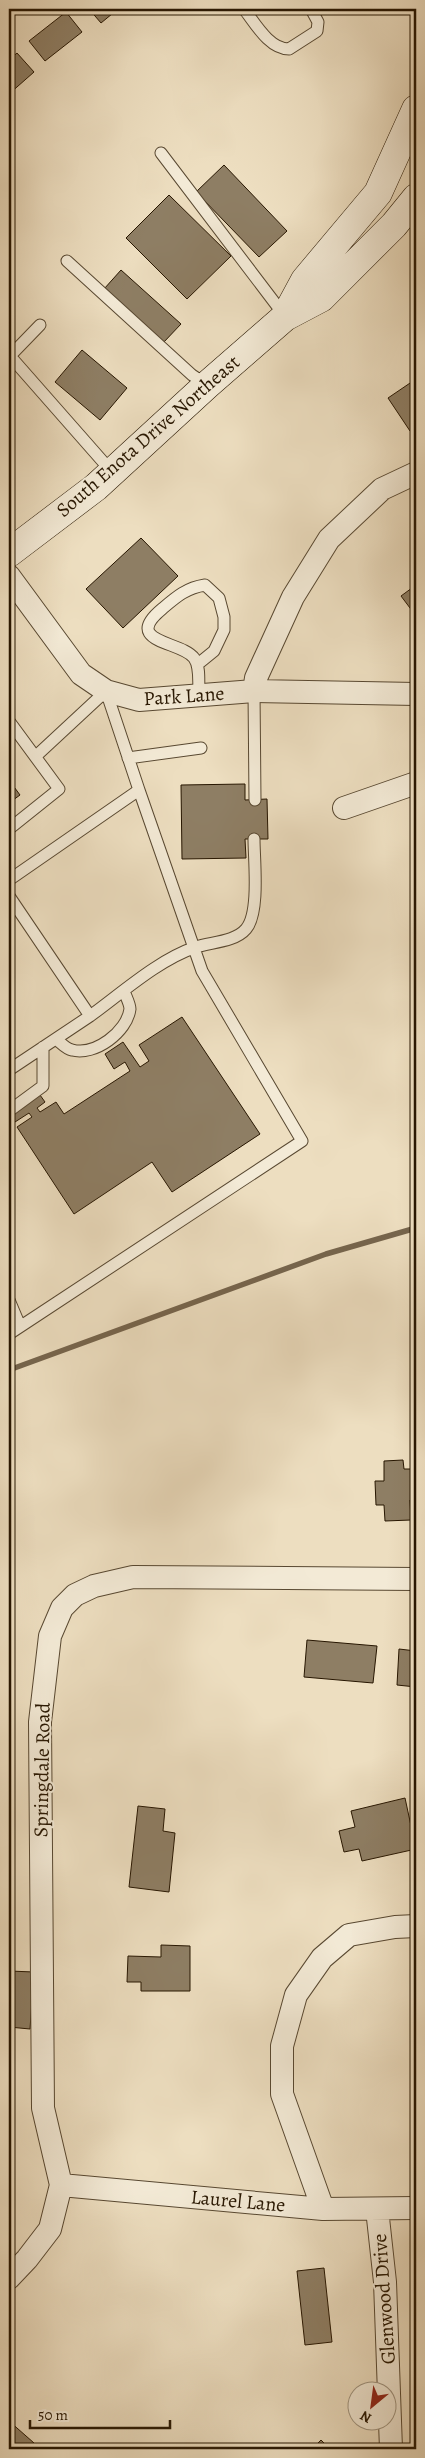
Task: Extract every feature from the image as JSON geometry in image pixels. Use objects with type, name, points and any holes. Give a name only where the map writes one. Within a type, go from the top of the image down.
[{"type":"main road","points":[[285,317],[305,280],[378,193],[416,109]]},
{"type":"main road","points":[[285,317],[321,298],[405,218],[416,198]]},
{"type":"main road","name":"South Enota Drive Northeast","points":[[9,553],[112,472],[206,385],[285,317]]},
{"type":"street","points":[[254,691],[256,678],[293,597],[329,539],[382,489],[416,473]]},
{"type":"street","name":"Park Lane","points":[[9,576],[81,674],[106,691],[139,700],[254,691],[416,694]]},
{"type":"street","points":[[344,808],[416,783]]},
{"type":"street","name":"Springdale Road","points":[[9,2278],[50,2229],[61,2185],[43,2108],[40,1722],[50,1636],[62,1608],[75,1595],[94,1586],[133,1577],[416,1578]]},
{"type":"street","points":[[322,2209],[282,2094],[282,2046],[296,1995],[322,1958],[349,1935],[395,1927],[416,1926]]},
{"type":"street","name":"Laurel Lane","points":[[61,2185],[322,2209],[416,2208]]},
{"type":"street","name":"Glenwood Drive","points":[[377,2209],[385,2282],[391,2449]]},
{"type":"lane","points":[[244,9],[269,41],[284,49],[289,49],[317,31],[318,22],[311,9]]},
{"type":"lane","points":[[160,153],[285,317]]},
{"type":"lane","points":[[66,261],[192,375],[206,385]]},
{"type":"lane","points":[[40,325],[10,356],[112,472]]},
{"type":"lane","points":[[198,664],[214,651],[224,630],[224,617],[219,598],[205,586],[191,587],[177,596],[156,613],[150,622],[148,631],[156,640],[182,649],[194,656],[198,664],[199,696]]},
{"type":"lane","points":[[9,1334],[302,1141],[202,971],[106,691],[36,756]]},
{"type":"lane","points":[[254,691],[255,800]]},
{"type":"lane","points":[[9,722],[59,789],[9,829]]},
{"type":"lane","points":[[128,758],[201,748]]},
{"type":"lane","points":[[9,880],[139,790]]},
{"type":"lane","points":[[9,1070],[170,960],[195,948],[238,936],[247,928],[254,911],[254,839]]},
{"type":"lane","points":[[9,896],[90,1016]]},
{"type":"lane","points":[[56,1039],[71,1050],[90,1050],[105,1041],[126,1022],[130,1007],[124,991]]},
{"type":"lane","points":[[9,1111],[43,1086],[43,1047]]},
{"type":"lane","points":[[9,1300],[20,1326]]},
{"type":"building","points":[[89,9],[118,9],[101,23]]},
{"type":"building","points":[[66,12],[82,32],[45,61],[29,41]]},
{"type":"building","points":[[17,53],[34,72],[9,94],[9,60]]},
{"type":"building","points":[[224,165],[287,231],[259,257],[196,192]]},
{"type":"building","points":[[169,195],[231,256],[187,299],[126,238]]},
{"type":"building","points":[[121,270],[181,324],[163,343],[104,289]]},
{"type":"building","points":[[82,350],[127,388],[100,420],[55,382]]},
{"type":"building","points":[[416,379],[416,427],[410,431],[388,398]]},
{"type":"building","points":[[141,538],[178,576],[123,628],[86,589]]},
{"type":"building","points":[[416,585],[416,616],[401,596]]},
{"type":"building","points":[[9,780],[20,795],[9,803]]},
{"type":"building","points":[[245,784],[245,800],[267,799],[268,839],[245,839],[246,858],[182,859],[181,785]]},
{"type":"building","points":[[182,1017],[260,1134],[172,1192],[152,1162],[74,1214],[17,1127],[32,1117],[29,1113],[15,1122],[10,1115],[40,1095],[45,1102],[37,1108],[40,1112],[56,1102],[64,1114],[130,1071],[125,1062],[114,1069],[105,1054],[123,1042],[140,1067],[149,1061],[139,1045]]},
{"type":"building","points":[[403,1460],[404,1469],[416,1469],[416,1500],[410,1500],[411,1520],[385,1521],[384,1505],[376,1505],[375,1481],[384,1481],[384,1461]]},
{"type":"building","points":[[307,1640],[377,1646],[373,1683],[304,1677]]},
{"type":"building","points":[[399,1649],[416,1651],[416,1687],[397,1685]]},
{"type":"building","points":[[405,1798],[416,1849],[362,1861],[359,1849],[344,1852],[339,1831],[355,1827],[351,1811]]},
{"type":"building","points":[[138,1806],[165,1809],[163,1831],[175,1833],[169,1892],[129,1887]]},
{"type":"building","points":[[161,1945],[190,1946],[190,1991],[141,1991],[141,1982],[127,1982],[128,1956],[161,1957]]},
{"type":"building","points":[[9,1971],[34,1972],[30,2029],[9,2027]]},
{"type":"building","points":[[324,2268],[332,2342],[305,2345],[297,2271]]},
{"type":"building","points":[[9,2421],[34,2443],[28,2449],[9,2449]]},
{"type":"building","points":[[321,2440],[330,2449],[312,2449]]},
{"type":"waterway","points":[[9,1370],[326,1254],[416,1228]]}]
